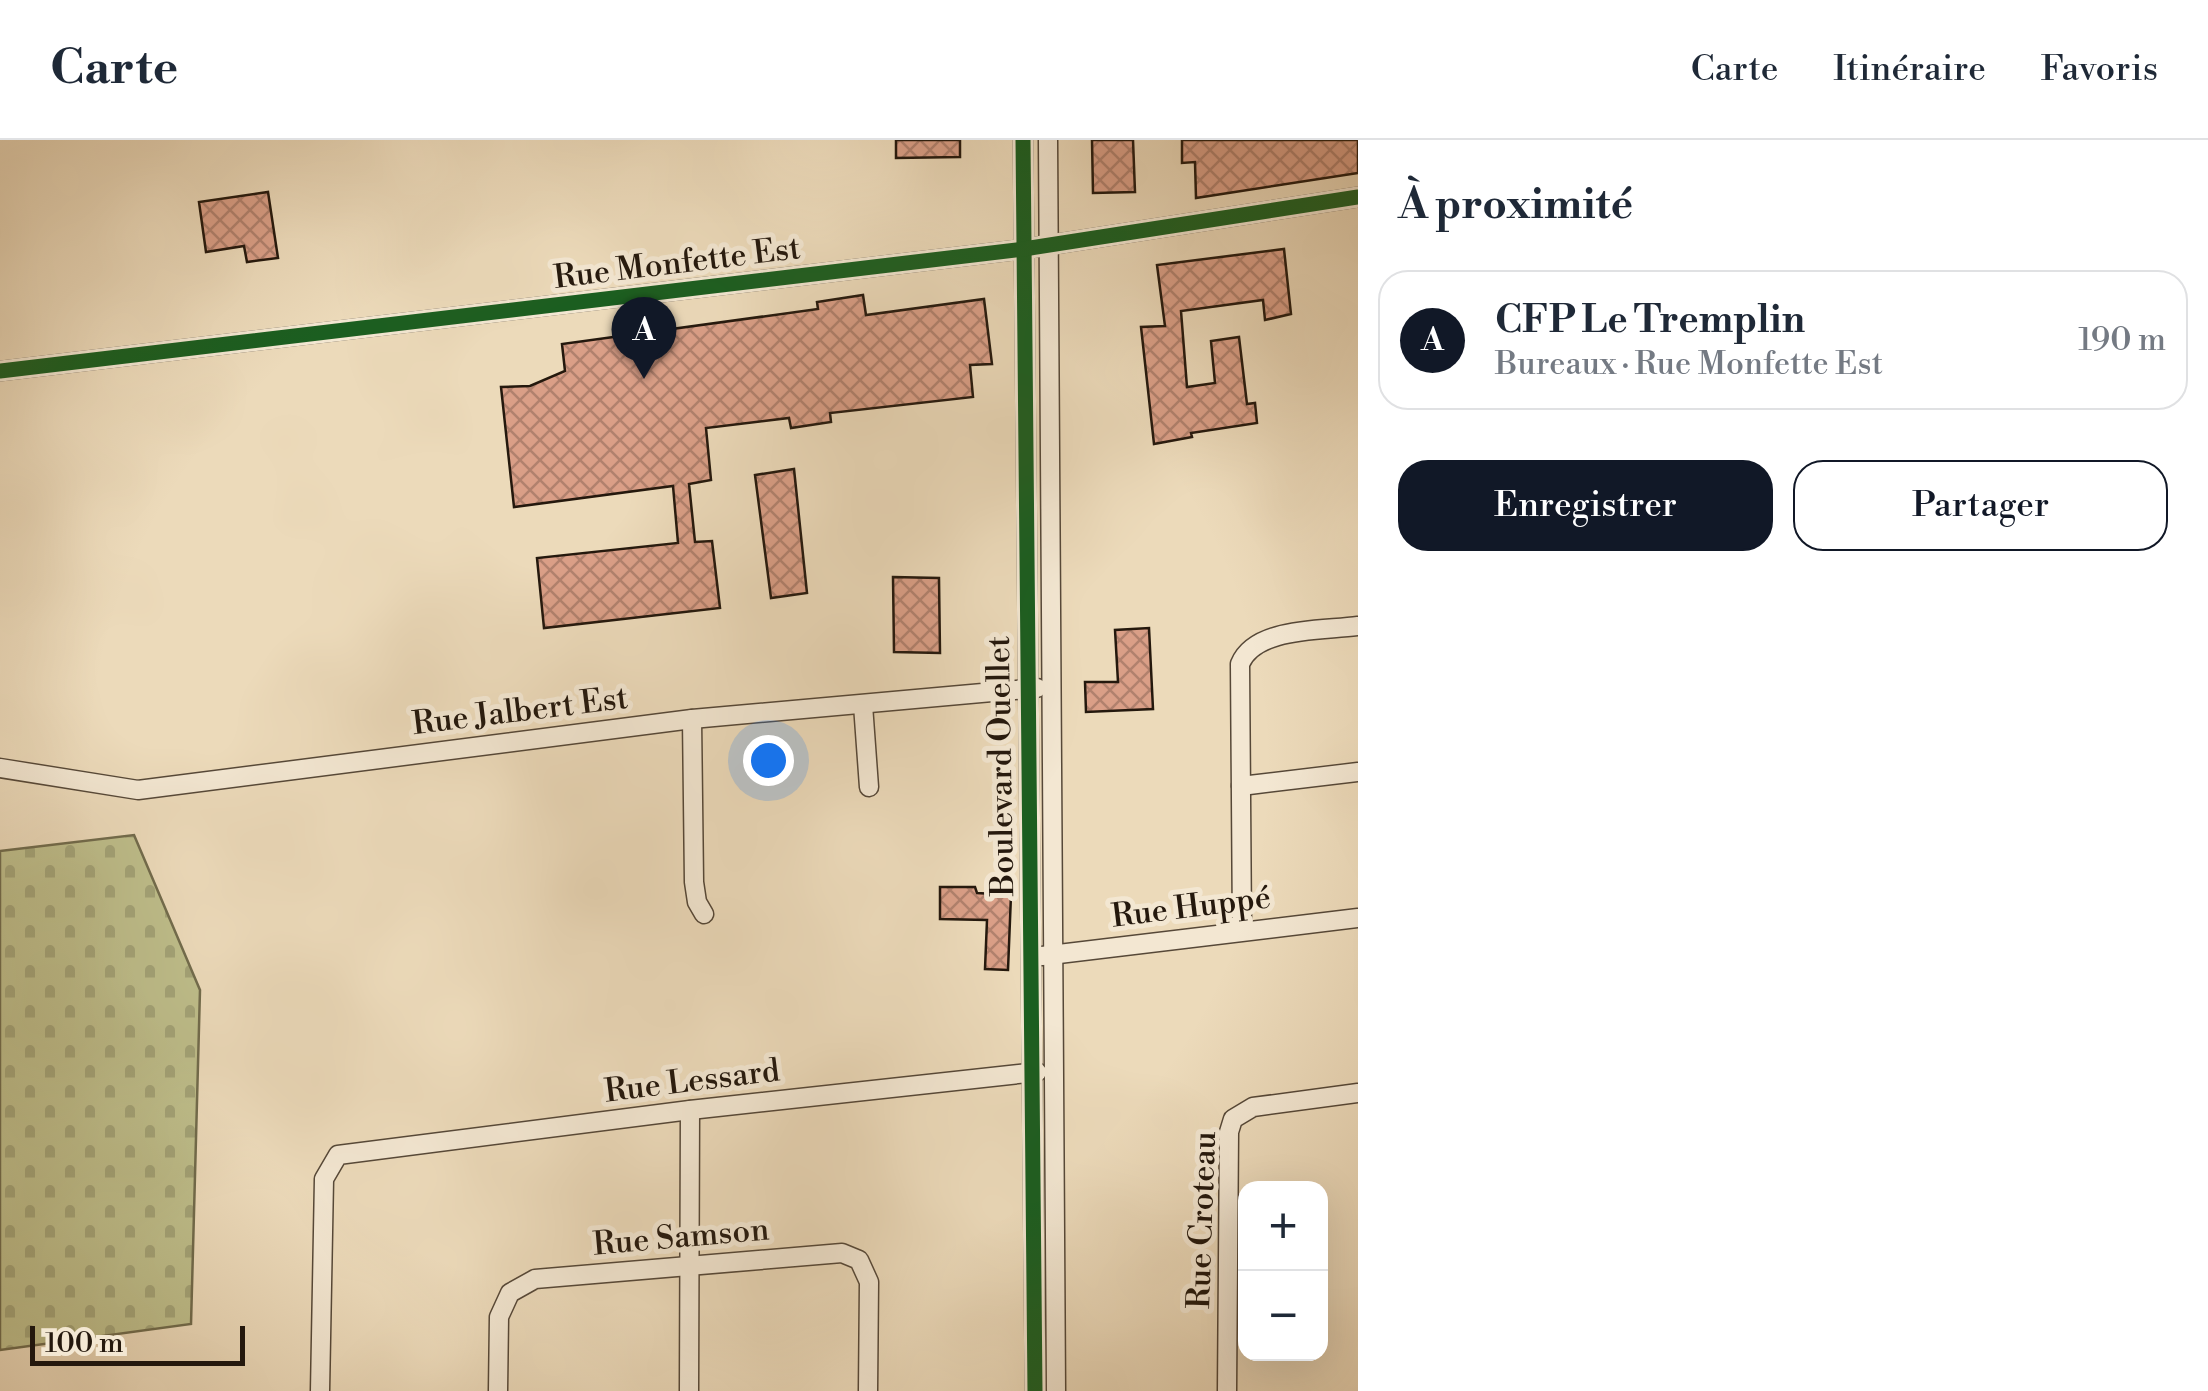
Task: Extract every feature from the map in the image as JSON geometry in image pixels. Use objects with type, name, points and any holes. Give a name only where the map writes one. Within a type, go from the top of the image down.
[{"type":"street","name":"Boulevard Ouellet","points":[[1024,140],[1035,1391]]},
{"type":"street","name":"Boulevard Ouellet","points":[[1048,140],[1056,1391]]},
{"type":"street","name":"Rue Monfette Est","points":[[0,371],[1024,250],[1358,197]]},
{"type":"street","points":[[1242,931],[1240,664],[1250,646],[1271,637],[1358,626]]},
{"type":"street","name":"Rue Jalbert Est","points":[[0,768],[138,790],[692,719],[1050,686]]},
{"type":"street","points":[[863,704],[869,788]]},
{"type":"street","points":[[692,719],[694,882],[697,902],[704,914]]},
{"type":"street","points":[[1240,786],[1358,772]]},
{"type":"street","name":"Rue Huppé","points":[[1031,957],[1358,918]]},
{"type":"street","name":"Rue Lessard","points":[[320,1391],[324,1179],[338,1155],[690,1110],[1053,1070]]},
{"type":"street","name":"Rue Croteau","points":[[1227,1391],[1229,1132],[1233,1119],[1253,1107],[1358,1094]]},
{"type":"street","points":[[689,1391],[690,1110]]},
{"type":"street","name":"Rue Samson","points":[[498,1391],[499,1317],[510,1294],[536,1279],[842,1253],[859,1260],[869,1282],[868,1391]]},
{"type":"green space","points":[[134,835],[200,990],[191,1324],[0,1350],[0,851]]},
{"type":"building","points":[[896,140],[960,140],[960,157],[896,158]]},
{"type":"building","points":[[1092,140],[1133,140],[1135,192],[1093,193]]},
{"type":"building","points":[[1182,140],[1358,140],[1358,173],[1196,198],[1195,162],[1182,163]]},
{"type":"building","points":[[268,192],[278,258],[247,262],[244,246],[206,252],[199,202]]},
{"type":"building","points":[[1284,249],[1291,314],[1265,320],[1263,300],[1181,311],[1187,387],[1215,383],[1211,341],[1239,337],[1247,404],[1255,403],[1257,423],[1191,433],[1192,437],[1154,444],[1141,327],[1165,326],[1157,265]]},
{"type":"building","points":[[863,295],[866,315],[984,299],[992,364],[970,365],[973,397],[830,413],[831,422],[791,428],[789,418],[706,428],[711,480],[689,484],[695,542],[712,541],[720,608],[544,628],[537,558],[678,543],[673,486],[514,507],[501,387],[530,386],[565,371],[562,344],[818,309],[817,302]]},
{"type":"building","points":[[794,469],[807,593],[771,598],[755,475]]},
{"type":"building","points":[[893,577],[939,578],[940,653],[894,652]]},
{"type":"building","points":[[1149,628],[1153,709],[1086,712],[1085,682],[1118,682],[1115,630]]},
{"type":"building","points":[[940,887],[975,887],[977,893],[1011,895],[1008,970],[985,969],[987,920],[940,919]]},
{"type":"cycle path","points":[[1023,140],[1035,1391]]},
{"type":"cycle path","points":[[0,371],[1024,249],[1358,197]]},
{"type":"place","name":"CFP Le Tremplin","points":[[644,379]]}]
